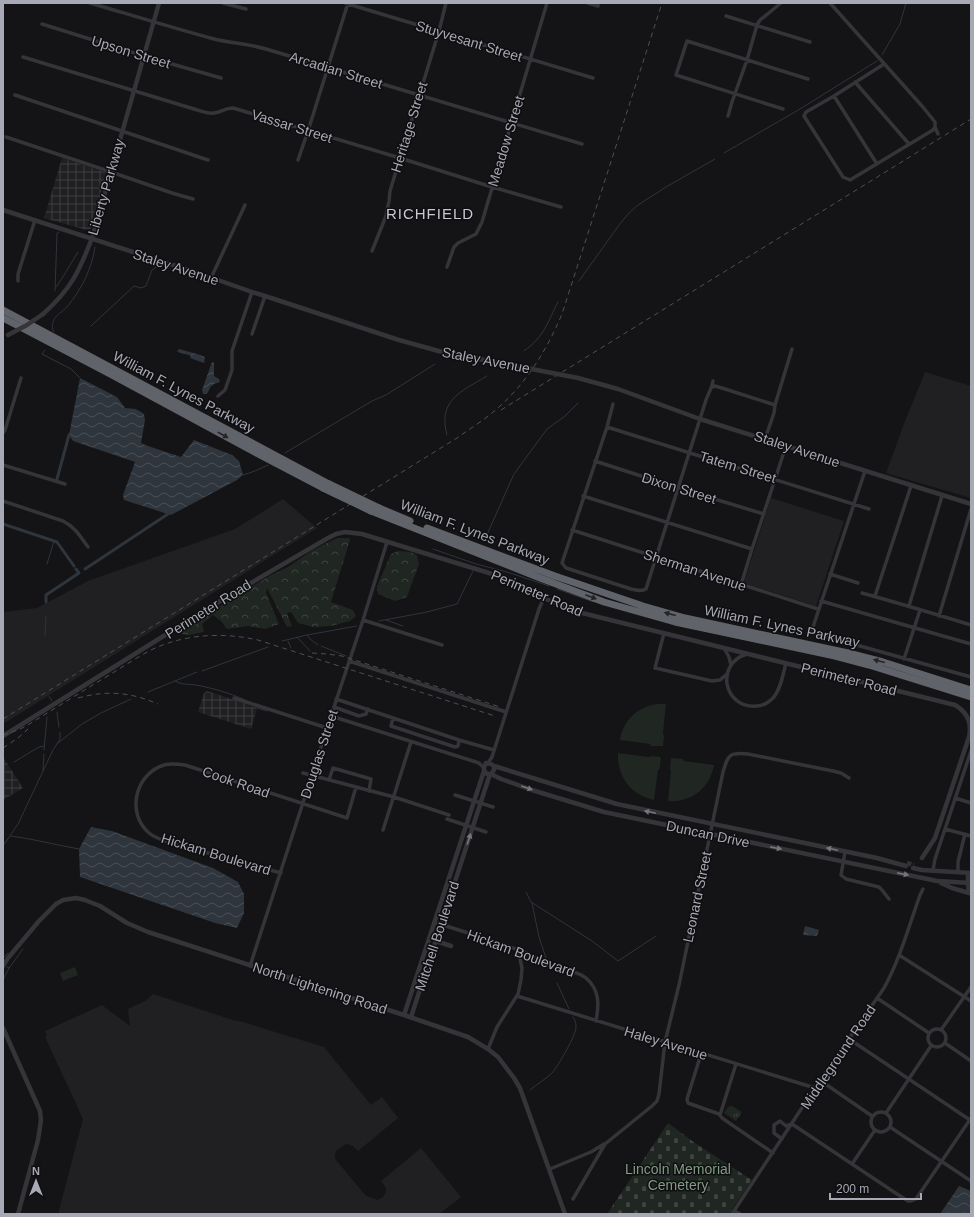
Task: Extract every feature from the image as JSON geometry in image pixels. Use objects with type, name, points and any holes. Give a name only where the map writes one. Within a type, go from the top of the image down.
[{"type":"highway","name":"William F. Lynes Parkway","points":[[3,310],[371,511],[604,602],[675,622],[869,665],[971,697]]},
{"type":"highway","name":"William F. Lynes Parkway","points":[[3,318],[247,448],[326,486],[448,536],[620,599],[685,618],[869,658],[971,690]]},
{"type":"street","name":"Arcadian Street","points":[[90,3],[221,41],[253,46],[582,144]]},
{"type":"street","name":"Liberty Parkway","points":[[3,337],[27,325],[44,314],[58,301],[70,286],[81,265],[92,238],[159,3]]},
{"type":"street","points":[[223,3],[246,9]]},
{"type":"street","points":[[298,160],[328,68],[347,3]]},
{"type":"street","name":"Stuyvesant Street","points":[[347,3],[593,78]]},
{"type":"street","name":"Heritage Street","points":[[372,251],[386,216],[390,191],[439,31],[446,3]]},
{"type":"street","name":"Meadow Street","points":[[447,267],[454,247],[458,243],[476,234],[482,222],[547,3]]},
{"type":"street","points":[[588,3],[598,4]]},
{"type":"street","points":[[728,116],[757,25],[760,20],[781,3]]},
{"type":"street","points":[[830,3],[884,64],[893,72],[935,122],[935,127],[938,134]]},
{"type":"street","points":[[726,16],[810,42]]},
{"type":"street","name":"Upson Street","points":[[42,24],[221,78]]},
{"type":"street","points":[[783,109],[676,75],[687,41],[808,79]]},
{"type":"street","name":"Vassar Street","points":[[23,57],[194,110],[211,113],[227,108],[233,108],[561,207]]},
{"type":"street","points":[[884,64],[806,112],[804,116],[843,177],[850,180],[933,130],[935,127]]},
{"type":"street","points":[[855,82],[910,144]]},
{"type":"street","points":[[15,95],[208,160]]},
{"type":"street","points":[[834,96],[877,164]]},
{"type":"street","points":[[6,138],[169,192],[194,198]]},
{"type":"street","points":[[211,278],[245,205]]},
{"type":"street","name":"Staley Avenue","points":[[3,210],[399,340],[442,352],[590,380],[700,419],[971,504]]},
{"type":"street","points":[[18,281],[18,274],[35,220]]},
{"type":"street","points":[[218,396],[226,390],[233,366],[232,351],[252,292]]},
{"type":"street","points":[[252,334],[265,296]]},
{"type":"street","points":[[765,439],[792,349]]},
{"type":"street","points":[[3,433],[21,378]]},
{"type":"street","points":[[613,404],[562,562],[566,568],[640,591],[646,589],[713,381]]},
{"type":"street","points":[[712,387],[715,386],[722,388],[775,405]]},
{"type":"street","name":"Tatem Street","points":[[607,426],[869,509]]},
{"type":"street","points":[[741,585],[786,446]]},
{"type":"street","name":"Dixon Street","points":[[595,461],[764,514]]},
{"type":"street","points":[[3,465],[66,484]]},
{"type":"street","points":[[865,471],[812,630],[814,633],[971,677]]},
{"type":"street","points":[[876,597],[875,596],[911,486]]},
{"type":"street","points":[[584,496],[752,549]]},
{"type":"street","points":[[909,606],[942,496]]},
{"type":"street","points":[[3,501],[67,523],[77,531],[88,547]]},
{"type":"street","points":[[940,616],[971,509]]},
{"type":"street","name":"Sherman Avenue","points":[[572,530],[818,609]]},
{"type":"street","name":"Perimeter Road","points":[[3,736],[215,604],[328,538],[341,532],[349,532],[500,576],[544,598],[578,612],[949,703],[960,708],[966,714],[969,723],[969,737],[935,838],[922,858]]},
{"type":"street","name":"Douglas Street","points":[[250,966],[387,542]]},
{"type":"street","points":[[830,574],[858,583]]},
{"type":"street","points":[[862,593],[971,625]]},
{"type":"street","points":[[484,769],[492,757],[539,609],[544,598]]},
{"type":"street","points":[[822,601],[971,644]]},
{"type":"street","points":[[904,659],[920,610]]},
{"type":"street","points":[[363,620],[442,645]]},
{"type":"street","points":[[664,633],[655,668],[694,678],[712,681],[720,680],[727,674],[731,665],[741,656],[748,654]]},
{"type":"street","points":[[723,647],[727,652],[731,665]]},
{"type":"street","points":[[349,661],[506,712]]},
{"type":"street","points":[[727,674],[730,693],[737,701],[744,705],[759,706],[770,702],[774,697],[780,685],[786,663]]},
{"type":"street","points":[[234,698],[327,728]]},
{"type":"street","points":[[336,699],[459,740],[494,750]]},
{"type":"street","points":[[334,707],[359,716],[366,714],[368,709]]},
{"type":"street","points":[[331,716],[479,763],[494,765]]},
{"type":"street","points":[[393,718],[391,726],[455,747],[458,746],[459,740]]},
{"type":"street","points":[[383,830],[411,742]]},
{"type":"street","points":[[928,879],[946,829],[955,798],[970,759],[971,751]]},
{"type":"street","name":"Leonard Street","points":[[605,1144],[657,1101],[661,1082],[665,1042],[679,985],[727,758],[731,755],[739,753],[754,755],[833,771],[850,778]]},
{"type":"street","points":[[479,763],[487,774],[490,774],[494,770],[492,757]]},
{"type":"street","name":"Cook Road","points":[[137,793],[143,780],[151,772],[163,765],[177,764],[188,766],[346,818],[356,787]]},
{"type":"street","name":"Duncan Drive","points":[[494,765],[594,798],[653,812],[907,865]]},
{"type":"street","points":[[329,780],[333,768],[372,779],[369,791]]},
{"type":"street","name":"Mitchell Boulevard","points":[[404,1015],[484,769]]},
{"type":"street","points":[[303,772],[394,797],[486,832]]},
{"type":"street","name":"Duncan Drive","points":[[490,774],[532,790],[604,812],[937,881]]},
{"type":"street","name":"Mitchell Boulevard","points":[[411,1017],[490,774]]},
{"type":"street","points":[[488,780],[499,778]]},
{"type":"street","name":"Hickam Boulevard","points":[[137,793],[135,803],[137,814],[143,826],[151,834],[168,842],[281,873]]},
{"type":"street","points":[[455,795],[494,807]]},
{"type":"street","points":[[581,805],[585,795]]},
{"type":"street","points":[[591,808],[594,798]]},
{"type":"street","points":[[955,798],[971,803]]},
{"type":"street","points":[[946,829],[971,836]]},
{"type":"street","points":[[958,872],[958,862],[965,834]]},
{"type":"street","points":[[845,852],[841,875],[846,879],[879,887],[889,899]]},
{"type":"street","points":[[457,853],[463,856]]},
{"type":"street","points":[[913,866],[931,870],[969,873],[970,893],[952,888],[937,881]]},
{"type":"street","points":[[937,881],[969,883]]},
{"type":"street","name":"Middleground Road","points":[[733,1212],[892,974],[923,889]]},
{"type":"street","name":"North Lightening Road","points":[[3,966],[39,921],[56,904],[63,900],[76,898],[100,906],[117,918],[137,928],[468,1037],[498,1057],[520,1088],[565,1214]]},
{"type":"street","name":"Hickam Boulevard","points":[[434,922],[526,952],[548,965],[585,978],[594,988],[598,1001],[596,1021]]},
{"type":"street","points":[[436,941],[451,946]]},
{"type":"street","points":[[488,1049],[497,1027],[517,996],[522,968],[518,950]]},
{"type":"street","points":[[900,955],[971,1001]]},
{"type":"street","points":[[413,987],[420,989]]},
{"type":"street","points":[[941,1030],[971,987]]},
{"type":"street","name":"Haley Avenue","points":[[517,996],[815,1088]]},
{"type":"street","points":[[877,998],[929,1033]]},
{"type":"street","points":[[3,1028],[40,1111],[41,1120],[40,1132],[18,1214]]},
{"type":"street","points":[[933,1029],[941,1030],[946,1034],[945,1043],[940,1047],[931,1046],[927,1038],[929,1033],[933,1029]]},
{"type":"street","points":[[782,1139],[774,1133],[774,1125],[780,1122],[786,1126],[792,1124],[908,1201],[916,1199],[942,1162],[970,1119],[849,1039]]},
{"type":"street","points":[[945,1043],[971,1061]]},
{"type":"street","points":[[886,1113],[931,1046]]},
{"type":"street","points":[[701,1054],[687,1101],[690,1105],[719,1114],[722,1118],[773,1153]]},
{"type":"street","points":[[720,1115],[736,1064]]},
{"type":"street","points":[[821,1081],[872,1116]]},
{"type":"street","points":[[877,1112],[886,1113],[889,1115],[891,1121],[890,1127],[881,1132],[875,1130],[871,1125],[872,1116],[877,1112]]},
{"type":"street","points":[[890,1127],[971,1181]]},
{"type":"street","points":[[852,1164],[875,1130]]},
{"type":"street","points":[[550,1169],[591,1152],[605,1144]]},
{"type":"street","points":[[573,1199],[605,1144]]},
{"type":"street","points":[[733,1212],[740,1214]]},
{"type":"shaded area","points":[[62,158],[107,173],[90,231],[44,218]]},
{"type":"shaded area","points":[[925,372],[971,386],[971,498],[886,473]]},
{"type":"shaded area","points":[[771,498],[844,521],[816,606],[744,583]]},
{"type":"shaded area","points":[[283,499],[317,528],[3,724],[3,612],[37,608],[88,581],[235,529]]},
{"type":"shaded area","points":[[207,691],[244,703],[257,709],[251,729],[198,712],[204,693]]},
{"type":"shaded area","points":[[3,757],[23,788],[3,800]]},
{"type":"shaded area","points":[[153,994],[324,1047],[371,1105],[382,1097],[398,1118],[358,1151],[353,1146],[346,1144],[336,1151],[335,1154],[336,1160],[366,1196],[378,1200],[383,1197],[386,1192],[386,1188],[381,1181],[421,1148],[461,1197],[439,1214],[58,1214],[83,1119],[45,1037],[47,1036],[45,1031],[102,1005],[130,1026],[128,1009],[145,1001]]},
{"type":"green space","points":[[337,538],[349,538],[350,540],[331,602],[353,610],[356,616],[350,621],[331,626],[313,627],[298,623],[291,612],[287,613],[292,626],[287,627],[267,588],[266,593],[279,624],[265,629],[248,626],[227,629],[221,621],[213,615],[202,624],[204,632],[189,635],[182,634],[182,629],[271,575],[288,567],[313,550]]},
{"type":"green space","points":[[398,551],[411,552],[417,555],[419,564],[407,597],[395,601],[378,594],[377,586],[391,554]]},
{"type":"green space","points":[[658,704],[666,704],[663,746],[651,746],[650,744],[620,740],[624,726],[633,715],[644,708]]},
{"type":"green space","points":[[618,753],[661,757],[654,800],[639,794],[627,784],[620,770]]},
{"type":"green space","points":[[671,758],[714,765],[712,773],[704,787],[692,797],[676,801],[668,801]]},
{"type":"green space","points":[[75,967],[78,975],[63,981],[60,973]]},
{"type":"green space","points":[[732,1106],[742,1112],[736,1121],[724,1113],[728,1107]]},
{"type":"green space","name":"Lincoln Memorial Cemetery","points":[[668,1123],[695,1143],[752,1180],[729,1214],[607,1214]]},
{"type":"water","points":[[179,349],[205,357],[204,363],[190,358],[191,356],[180,353],[177,351]]},
{"type":"water","points":[[212,362],[214,363],[214,376],[219,379],[220,382],[211,386],[207,394],[203,394],[202,390]]},
{"type":"water","points":[[80,378],[117,397],[125,408],[136,409],[144,414],[145,420],[141,443],[181,457],[194,440],[232,455],[239,461],[243,475],[237,480],[171,515],[124,500],[123,495],[135,462],[73,441],[69,435]]},
{"type":"water","points":[[91,827],[112,831],[213,868],[238,882],[244,894],[244,913],[237,928],[215,923],[80,877],[79,849]]},
{"type":"water","points":[[805,926],[819,930],[817,936],[803,935]]},
{"type":"water","points":[[959,1186],[971,1191],[971,1214],[940,1214]]},
{"type":"waterway","points":[[882,55],[900,24],[906,3]]},
{"type":"waterway","points":[[724,153],[800,109],[877,61]]},
{"type":"waterway","points":[[579,281],[629,213],[638,205],[666,187],[715,159]]},
{"type":"waterway","points":[[96,234],[102,210]]},
{"type":"waterway","points":[[55,291],[57,233],[59,232]]},
{"type":"waterway","points":[[54,332],[52,326],[55,318],[67,307],[77,294],[89,271],[95,247]]},
{"type":"waterway","points":[[56,287],[78,252]]},
{"type":"waterway","points":[[91,326],[134,286],[141,288],[146,286],[152,270],[157,265]]},
{"type":"waterway","points":[[524,351],[537,340],[548,323],[558,302]]},
{"type":"waterway","points":[[45,350],[42,354],[71,369],[80,378]]},
{"type":"waterway","points":[[285,453],[372,401],[386,395],[435,364]]},
{"type":"waterway","points":[[447,435],[445,423],[449,405],[461,392],[487,376]]},
{"type":"waterway","points":[[485,539],[514,474],[547,429],[565,416],[578,403]]},
{"type":"waterway","points":[[57,479],[69,435]]},
{"type":"waterway","points":[[243,475],[268,465]]},
{"type":"waterway","points":[[85,569],[168,514]]},
{"type":"waterway","points":[[3,524],[57,542],[74,566]]},
{"type":"waterway","points":[[47,564],[54,541]]},
{"type":"waterway","points":[[433,549],[476,564],[507,572],[549,586]]},
{"type":"waterway","points":[[46,602],[46,595],[79,573],[76,569]]},
{"type":"waterway","points":[[379,621],[427,612],[457,604],[473,571]]},
{"type":"waterway","points":[[557,589],[594,602]]},
{"type":"waterway","points":[[45,635],[46,616]]},
{"type":"waterway","points":[[386,620],[403,626]]},
{"type":"waterway","points":[[282,641],[357,626]]},
{"type":"waterway","points":[[307,635],[318,645]]},
{"type":"waterway","points":[[297,637],[310,651]]},
{"type":"waterway","points":[[288,641],[291,648]]},
{"type":"waterway","points":[[321,646],[346,656]]},
{"type":"waterway","points":[[202,671],[268,647]]},
{"type":"waterway","points":[[148,692],[197,672]]},
{"type":"waterway","points":[[175,681],[183,684],[215,689],[245,700]]},
{"type":"waterway","points":[[49,696],[52,701]]},
{"type":"waterway","points":[[58,743],[82,724],[131,699]]},
{"type":"waterway","points":[[254,707],[267,711]]},
{"type":"waterway","points":[[57,712],[59,727]]},
{"type":"waterway","points":[[44,750],[47,717]]},
{"type":"waterway","points":[[3,846],[18,824],[53,750],[60,739],[60,732]]},
{"type":"waterway","points":[[14,762],[39,747],[44,746]]},
{"type":"waterway","points":[[43,771],[44,754]]},
{"type":"waterway","points":[[11,836],[79,849]]},
{"type":"waterway","points":[[526,892],[531,902],[592,941],[618,961],[656,936]]},
{"type":"waterway","points":[[532,903],[539,937],[547,961]]},
{"type":"waterway","points":[[7,967],[9,968],[23,949]]},
{"type":"waterway","points":[[3,958],[8,953]]},
{"type":"waterway","points":[[3,980],[9,968]]},
{"type":"waterway","points":[[557,983],[569,1009]]},
{"type":"waterway","points":[[530,1090],[552,1073],[562,1057],[576,1030],[576,1024],[573,1017]]},
{"type":"tunnel","points":[[907,863],[914,865]]},
{"type":"railway","points":[[3,719],[457,438],[504,403],[533,368],[549,342],[562,314],[662,3]]},
{"type":"railway","points":[[501,410],[971,119]]},
{"type":"railway","points":[[3,735],[26,726],[151,650],[190,638],[217,635],[244,637],[258,640],[495,716]]},
{"type":"railway","points":[[312,653],[342,656],[500,707]]},
{"type":"railway","points":[[78,698],[89,695],[109,693],[138,697],[158,704]]},
{"type":"railway","points":[[3,748],[28,729]]},
{"type":"district","name":"RICHFIELD","points":[[430,213]]}]
